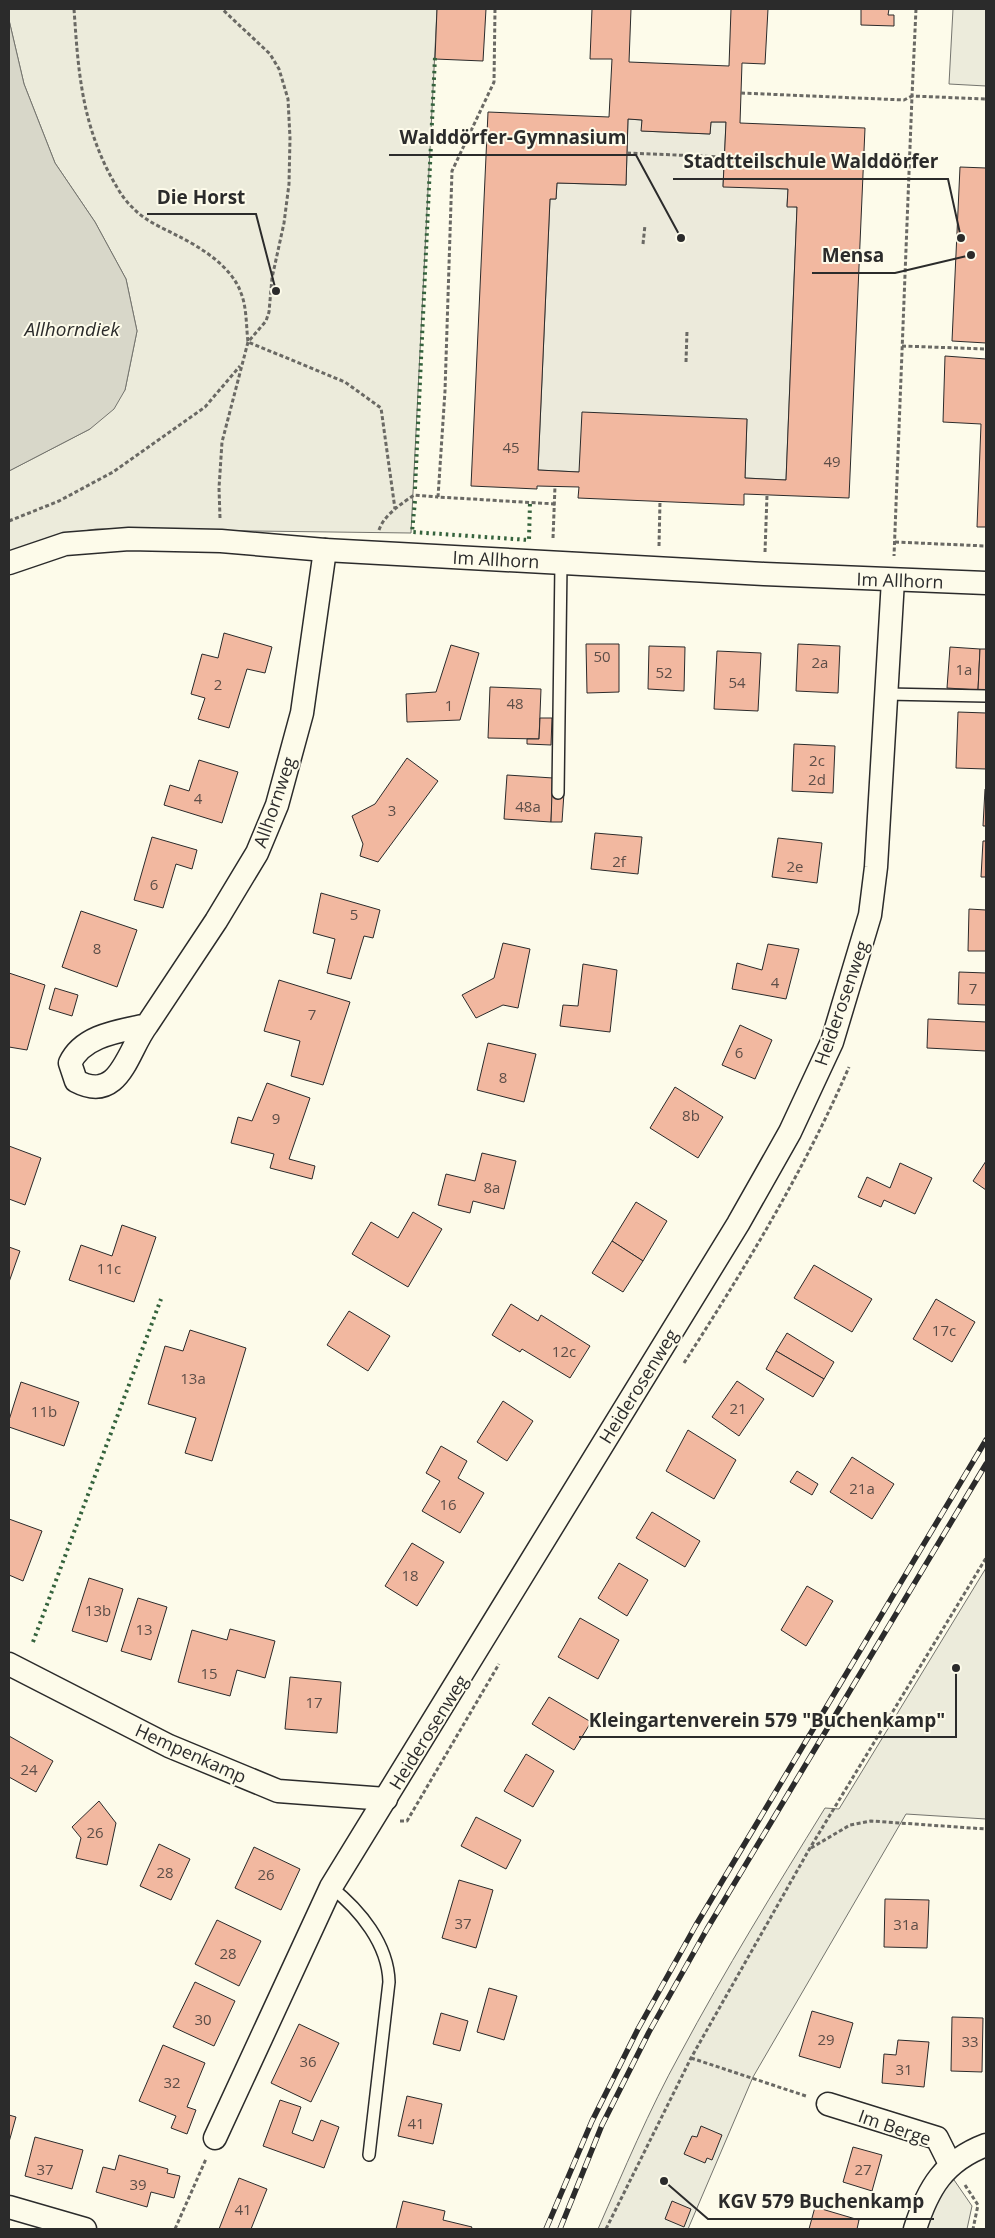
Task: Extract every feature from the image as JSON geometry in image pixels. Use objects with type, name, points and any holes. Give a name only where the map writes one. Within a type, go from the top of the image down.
[{"type":"street","name":"Im Allhorn","points":[[9,563],[65,544],[128,539],[221,541],[325,550],[658,569],[986,583]]},
{"type":"street","name":"Allhornweg","points":[[147,1025],[216,921],[257,853],[277,805],[302,713],[325,550]]},
{"type":"street","name":"Heiderosenweg","points":[[215,2138],[290,1981],[332,1887],[738,1224],[790,1132],[832,1042],[870,915],[876,867],[893,580]]},
{"type":"street","name":"Hempenkamp","points":[[9,1664],[169,1746],[278,1791],[386,1799]]},
{"type":"street","name":"Im Berge","points":[[828,2104],[937,2138],[950,2164]]},
{"type":"street","points":[[915,2229],[924,2200],[950,2164],[971,2151],[986,2145]]},
{"type":"street","points":[[9,2207],[85,2229]]},
{"type":"lane","points":[[558,793],[562,563]]},
{"type":"lane","points":[[886,694],[986,696]]},
{"type":"lane","points":[[332,1887],[359,1913],[383,1951],[389,1967],[389,1982],[370,2155]]},
{"type":"path","points":[[74,9],[81,91],[91,131],[99,153],[114,182],[126,200],[141,215],[184,239],[215,260],[231,274],[242,294],[248,342],[222,442],[219,488],[221,541]]},
{"type":"path","points":[[222,9],[270,54],[279,69],[290,113],[289,184],[284,223],[272,278],[269,312],[266,321],[248,342]]},
{"type":"path","points":[[438,497],[445,391],[452,171],[494,82],[494,9]]},
{"type":"path","points":[[893,580],[916,9]]},
{"type":"path","points":[[741,93],[904,100],[912,96],[986,99]]},
{"type":"path","points":[[627,153],[724,157]]},
{"type":"path","points":[[643,244],[645,225]]},
{"type":"path","points":[[686,362],[687,331]]},
{"type":"path","points":[[248,342],[345,382],[381,408],[395,509]]},
{"type":"path","points":[[902,346],[986,350]]},
{"type":"path","points":[[9,521],[59,502],[113,472],[205,407],[242,364]]},
{"type":"path","points":[[554,523],[555,486]]},
{"type":"path","points":[[372,553],[381,525],[395,509],[414,495],[555,504]]},
{"type":"path","points":[[766,535],[767,495]]},
{"type":"path","points":[[658,569],[660,501]]},
{"type":"path","points":[[895,542],[986,546]]},
{"type":"path","points":[[606,2229],[691,2058],[810,1848],[986,1558]]},
{"type":"path","points":[[810,1848],[850,1825],[871,1821],[986,1829]]},
{"type":"path","points":[[691,2058],[753,2077],[828,2104]]},
{"type":"path","points":[[175,2229],[215,2138]]},
{"type":"path","points":[[950,2164],[978,2205],[973,2229]]},
{"type":"shaded area","points":[[9,9],[437,9],[411,533],[96,529],[58,535],[9,552],[9,471],[90,429],[125,390],[137,331],[126,279],[95,222],[55,163],[24,84],[9,20]]},
{"type":"shaded area","points":[[953,9],[986,9],[986,86],[949,84]]},
{"type":"shaded area","points":[[628,119],[642,120],[642,131],[710,134],[711,122],[726,122],[723,186],[788,189],[787,206],[797,207],[786,480],[745,478],[747,419],[579,472],[538,470],[550,199],[556,199],[557,183],[626,185]]},
{"type":"shaded area","points":[[986,1568],[986,1819],[906,1814],[753,2077],[688,2229],[598,2229],[637,2140],[669,2075],[732,1961],[825,1808],[839,1809]]},
{"type":"shaded area","points":[[952,2177],[972,2206],[967,2229],[923,2229],[930,2207]]},
{"type":"water","name":"Allhorndiek","points":[[9,20],[24,84],[55,163],[95,222],[126,279],[137,331],[125,390],[114,409],[90,429],[9,471]]},
{"type":"building","points":[[437,9],[486,9],[483,61],[435,59]]},
{"type":"building","points":[[592,9],[631,9],[629,62],[729,66],[731,9],[768,9],[765,64],[742,63],[740,123],[865,128],[849,498],[744,494],[744,505],[578,498],[579,487],[537,486],[537,489],[471,486],[488,112],[609,117],[612,59],[590,59]],"holes":[[[628,119],[642,120],[641,131],[710,134],[711,122],[726,122],[723,187],[788,189],[787,207],[797,207],[786,480],[745,478],[747,419],[582,412],[579,472],[538,470],[550,199],[556,199],[557,183],[626,185]]]},
{"type":"building","points":[[861,9],[889,9],[888,15],[894,15],[894,26],[861,25]]},
{"type":"building","points":[[960,167],[986,168],[986,343],[952,341]]},
{"type":"building","points":[[945,356],[986,359],[986,527],[977,527],[981,424],[943,422]]},
{"type":"building","points":[[224,633],[272,647],[265,673],[247,669],[229,728],[198,719],[205,698],[191,694],[202,654],[218,658]]},
{"type":"building","points":[[586,644],[619,644],[619,692],[587,693]]},
{"type":"building","points":[[798,644],[840,646],[838,693],[796,691]]},
{"type":"building","points":[[451,645],[479,653],[460,720],[407,722],[406,694],[436,692]]},
{"type":"building","points":[[649,646],[685,647],[684,691],[648,689]]},
{"type":"building","points":[[950,647],[980,649],[978,690],[947,688]]},
{"type":"building","points":[[980,649],[986,649],[986,690],[978,690]]},
{"type":"building","points":[[717,651],[761,653],[758,711],[714,709]]},
{"type":"building","points":[[490,687],[541,689],[539,739],[488,738]]},
{"type":"building","points":[[958,712],[986,713],[986,769],[956,768]]},
{"type":"building","points":[[540,718],[552,718],[551,745],[527,744],[527,739],[539,739]]},
{"type":"building","points":[[794,744],[835,746],[833,793],[792,791]]},
{"type":"building","points":[[407,758],[438,781],[378,862],[360,856],[363,844],[352,816],[375,804]]},
{"type":"building","points":[[199,760],[238,772],[222,823],[164,805],[170,785],[189,791]]},
{"type":"building","points":[[507,775],[553,778],[551,822],[504,819]]},
{"type":"building","points":[[985,789],[986,826],[983,826]]},
{"type":"building","points":[[552,793],[564,793],[562,822],[551,822]]},
{"type":"building","points":[[595,833],[642,837],[638,874],[591,869]]},
{"type":"building","points":[[152,837],[197,850],[192,869],[176,864],[163,908],[134,900]]},
{"type":"building","points":[[778,838],[822,843],[817,883],[772,877]]},
{"type":"building","points":[[983,841],[986,841],[986,877],[981,877]]},
{"type":"building","points":[[321,893],[380,910],[373,938],[364,936],[351,979],[327,973],[335,939],[313,933]]},
{"type":"building","points":[[969,909],[986,910],[986,951],[968,951]]},
{"type":"building","points":[[81,911],[137,930],[117,987],[62,967]]},
{"type":"building","points":[[503,943],[530,949],[518,1008],[503,1005],[476,1018],[462,995],[494,978]]},
{"type":"building","points":[[768,944],[799,949],[786,999],[732,989],[737,963],[762,970]]},
{"type":"building","points":[[583,964],[617,970],[610,1032],[560,1026],[563,1005],[578,1006]]},
{"type":"building","points":[[959,972],[986,973],[986,1005],[958,1004]]},
{"type":"building","points":[[9,973],[45,985],[27,1050],[9,1047]]},
{"type":"building","points":[[279,980],[350,1002],[323,1085],[291,1076],[300,1041],[264,1031]]},
{"type":"building","points":[[55,988],[78,995],[72,1016],[49,1009]]},
{"type":"building","points":[[928,1019],[986,1022],[986,1051],[927,1048]]},
{"type":"building","points":[[740,1025],[772,1040],[755,1079],[722,1065]]},
{"type":"building","points":[[488,1043],[536,1054],[524,1102],[477,1090]]},
{"type":"building","points":[[267,1083],[310,1098],[289,1159],[315,1166],[312,1179],[270,1168],[274,1154],[231,1143],[238,1117],[252,1121]]},
{"type":"building","points":[[675,1087],[723,1117],[698,1158],[650,1128]]},
{"type":"building","points":[[9,1146],[41,1158],[25,1205],[9,1199]]},
{"type":"building","points":[[482,1153],[516,1161],[504,1209],[473,1201],[470,1213],[438,1205],[446,1174],[475,1181]]},
{"type":"building","points":[[986,1161],[986,1190],[973,1181]]},
{"type":"building","points":[[900,1163],[932,1178],[915,1214],[884,1200],[881,1207],[858,1197],[867,1177],[890,1188]]},
{"type":"building","points":[[636,1202],[667,1221],[643,1261],[612,1241]]},
{"type":"building","points":[[413,1212],[442,1229],[408,1287],[352,1254],[371,1222],[398,1238]]},
{"type":"building","points":[[122,1225],[156,1237],[134,1302],[69,1280],[81,1245],[112,1256]]},
{"type":"building","points":[[612,1241],[643,1261],[623,1292],[592,1273]]},
{"type":"building","points":[[9,1247],[20,1251],[9,1282]]},
{"type":"building","points":[[814,1265],[872,1299],[852,1332],[794,1298]]},
{"type":"building","points":[[936,1299],[975,1322],[952,1362],[913,1339]]},
{"type":"building","points":[[511,1304],[538,1321],[541,1315],[590,1346],[570,1378],[522,1349],[520,1352],[492,1335]]},
{"type":"building","points":[[349,1311],[390,1336],[368,1371],[327,1345]]},
{"type":"building","points":[[190,1330],[246,1348],[212,1461],[185,1453],[196,1418],[148,1404],[165,1346],[183,1351]]},
{"type":"building","points":[[787,1333],[834,1362],[824,1379],[776,1351]]},
{"type":"building","points":[[776,1351],[824,1379],[813,1397],[766,1369]]},
{"type":"building","points":[[737,1381],[764,1399],[739,1436],[712,1417]]},
{"type":"building","points":[[21,1382],[79,1402],[64,1446],[9,1427],[9,1420]]},
{"type":"building","points":[[503,1401],[533,1421],[507,1461],[477,1442]]},
{"type":"building","points":[[688,1430],[736,1460],[714,1499],[666,1471]]},
{"type":"building","points":[[441,1446],[467,1461],[458,1478],[484,1493],[460,1533],[422,1511],[440,1481],[426,1473]]},
{"type":"building","points":[[852,1457],[894,1484],[872,1519],[830,1492]]},
{"type":"building","points":[[797,1471],[818,1484],[812,1495],[790,1482]]},
{"type":"building","points":[[652,1512],[700,1541],[685,1567],[636,1538]]},
{"type":"building","points":[[9,1519],[42,1531],[23,1581],[9,1575]]},
{"type":"building","points":[[412,1543],[444,1562],[417,1606],[385,1586]]},
{"type":"building","points":[[619,1563],[648,1580],[627,1616],[598,1598]]},
{"type":"building","points":[[89,1578],[123,1589],[107,1642],[72,1631]]},
{"type":"building","points":[[807,1586],[833,1601],[806,1646],[781,1630]]},
{"type":"building","points":[[138,1598],[167,1607],[151,1660],[121,1651]]},
{"type":"building","points":[[580,1618],[619,1640],[598,1679],[558,1657]]},
{"type":"building","points":[[230,1629],[275,1641],[265,1678],[237,1670],[230,1696],[178,1682],[192,1630],[227,1640]]},
{"type":"building","points":[[290,1677],[341,1682],[337,1733],[285,1729]]},
{"type":"building","points":[[549,1697],[591,1722],[574,1750],[532,1724]]},
{"type":"building","points":[[9,1736],[53,1761],[36,1792],[9,1777]]},
{"type":"building","points":[[526,1754],[554,1771],[533,1807],[504,1791]]},
{"type":"building","points":[[99,1801],[116,1823],[107,1865],[76,1858],[81,1838],[72,1827]]},
{"type":"building","points":[[476,1817],[521,1840],[506,1869],[461,1846]]},
{"type":"building","points":[[159,1844],[190,1859],[171,1900],[140,1886]]},
{"type":"building","points":[[254,1847],[300,1869],[281,1910],[235,1888]]},
{"type":"building","points":[[459,1880],[493,1890],[476,1948],[442,1938]]},
{"type":"building","points":[[885,1899],[929,1900],[927,1948],[884,1947]]},
{"type":"building","points":[[217,1920],[261,1941],[239,1986],[195,1964]]},
{"type":"building","points":[[195,1982],[235,2001],[214,2046],[173,2027]]},
{"type":"building","points":[[489,1988],[517,1996],[504,2040],[477,2032]]},
{"type":"building","points":[[812,2011],[853,2023],[840,2068],[799,2056]]},
{"type":"building","points":[[441,2013],[468,2021],[460,2051],[433,2044]]},
{"type":"building","points":[[952,2017],[983,2018],[982,2072],[951,2071]]},
{"type":"building","points":[[299,2024],[339,2043],[311,2102],[271,2083]]},
{"type":"building","points":[[898,2040],[929,2042],[924,2087],[882,2083],[884,2054],[896,2055]]},
{"type":"building","points":[[163,2045],[205,2063],[187,2107],[196,2110],[187,2134],[171,2128],[176,2116],[139,2101]]},
{"type":"building","points":[[407,2096],[442,2104],[433,2144],[398,2136]]},
{"type":"building","points":[[280,2100],[301,2107],[292,2133],[313,2141],[321,2120],[339,2127],[324,2168],[263,2146]]},
{"type":"building","points":[[9,2115],[16,2117],[9,2142]]},
{"type":"building","points":[[701,2126],[722,2135],[712,2160],[707,2158],[705,2163],[684,2154],[692,2136],[697,2137]]},
{"type":"building","points":[[35,2137],[83,2150],[72,2189],[25,2176]]},
{"type":"building","points":[[853,2147],[882,2155],[872,2191],[843,2182]]},
{"type":"building","points":[[119,2155],[168,2169],[167,2173],[180,2176],[174,2198],[151,2192],[147,2207],[96,2192],[103,2167],[115,2170]]},
{"type":"building","points":[[239,2178],[267,2189],[251,2229],[219,2229]]},
{"type":"building","points":[[403,2201],[445,2211],[443,2220],[472,2227],[471,2229],[396,2229]]},
{"type":"building","points":[[672,2201],[691,2209],[684,2227],[665,2219]]},
{"type":"building","points":[[815,2207],[859,2220],[857,2229],[809,2229]]},
{"type":"railway","points":[[546,2229],[592,2121],[638,2029],[696,1925],[986,1440]]},
{"type":"railway","points":[[560,2229],[602,2125],[649,2032],[707,1929],[986,1464]]},
{"type":"hedge","points":[[415,489],[435,57]]},
{"type":"hedge","points":[[415,501],[412,532],[529,540],[530,502]]},
{"type":"hedge","points":[[33,1642],[161,1299]]},
{"type":"place","name":"Walddörfer-Gymnasium","points":[[681,238]]},
{"type":"place","name":"Stadtteilschule Walddörfer","points":[[961,238]]},
{"type":"place","name":"Mensa","points":[[971,255]]},
{"type":"place","name":"Die Horst","points":[[276,291]]},
{"type":"place","name":"Kleingartenverein 579 \"Buchenkamp\"","points":[[956,1668]]},
{"type":"place","name":"KGV 579 Buchenkamp","points":[[664,2181]]}]
